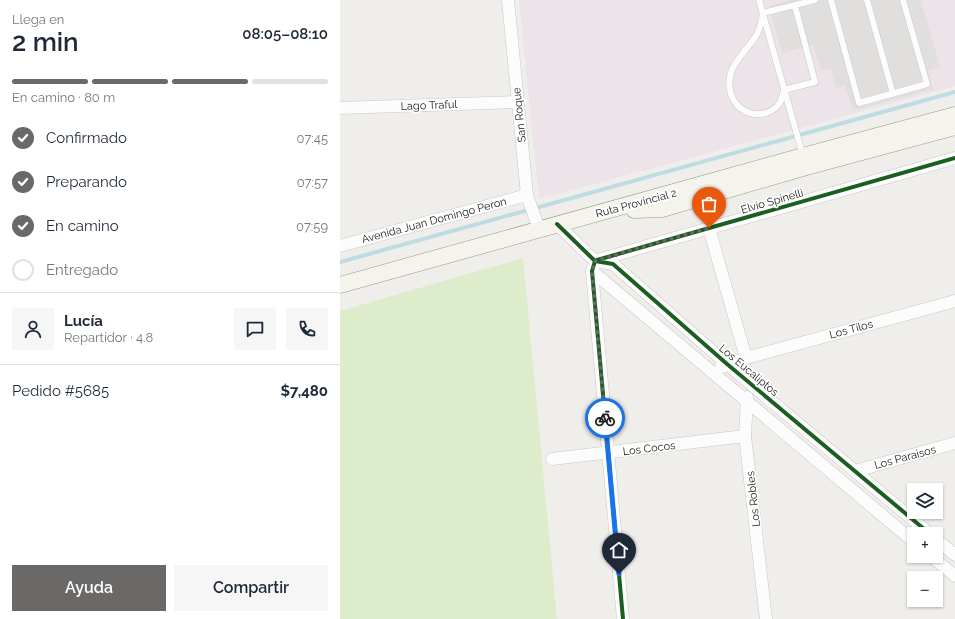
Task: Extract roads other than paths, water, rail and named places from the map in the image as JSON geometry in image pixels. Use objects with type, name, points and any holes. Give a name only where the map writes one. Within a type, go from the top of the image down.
[{"type":"main road","name":"Ruta Provincial 2","points":[[340,285],[608,210],[805,161],[955,115]]},
{"type":"main road","points":[[805,161],[955,127]]},
{"type":"street","name":"San Roque","points":[[508,0],[527,195],[539,229]]},
{"type":"street","name":"Lago Traful","points":[[340,108],[518,102]]},
{"type":"street","name":"Elvio Spinelli","points":[[593,266],[709,228],[954,161]]},
{"type":"street","name":"Avenida Juan Domingo Peron","points":[[340,246],[527,195]]},
{"type":"street","points":[[557,224],[593,266],[711,372],[907,536]]},
{"type":"street","points":[[709,228],[746,358],[726,364],[711,372]]},
{"type":"street","name":"Los Eucaliptos","points":[[593,266],[613,264],[726,364],[922,527]]},
{"type":"street","points":[[593,266],[623,619]]},
{"type":"street","name":"Los Tilos","points":[[746,358],[955,301]]},
{"type":"street","name":"Los Robles","points":[[747,380],[745,436],[766,619]]},
{"type":"street","name":"Los Cocos","points":[[552,459],[745,436]]},
{"type":"street","name":"Los Paraisos","points":[[855,471],[955,443]]},
{"type":"street","points":[[943,545],[955,555]]},
{"type":"street","points":[[939,563],[955,576]]},
{"type":"lane","points":[[759,0],[805,161]]},
{"type":"lane","points":[[763,13],[815,0]]},
{"type":"lane","points":[[831,0],[859,102],[927,84],[903,0]]},
{"type":"lane","points":[[867,0],[893,94]]},
{"type":"lane","points":[[784,90],[815,82],[795,6]]},
{"type":"lane","points":[[763,13],[761,25],[757,34],[732,68],[729,82],[730,90],[735,104],[740,109],[756,114],[765,114],[773,110],[779,104],[784,90]]},
{"type":"waterway","points":[[340,262],[955,92]]}]
